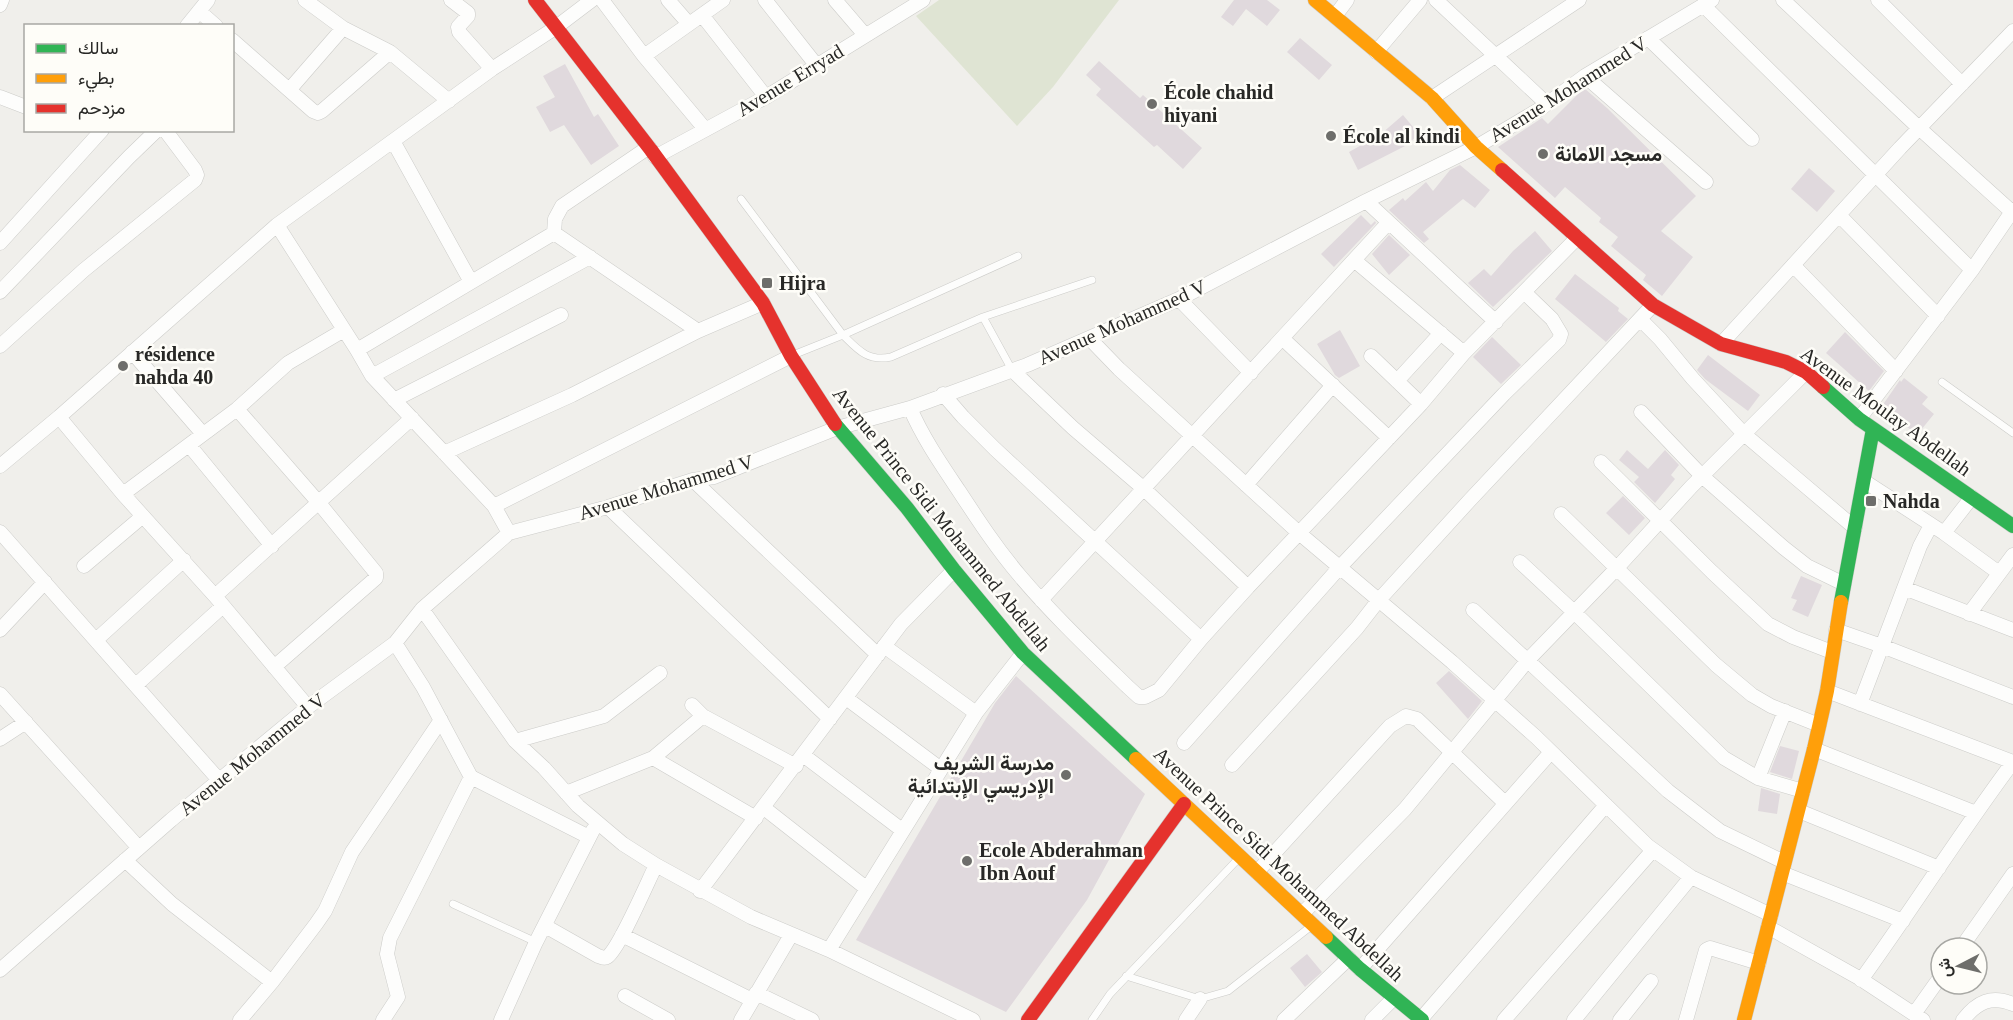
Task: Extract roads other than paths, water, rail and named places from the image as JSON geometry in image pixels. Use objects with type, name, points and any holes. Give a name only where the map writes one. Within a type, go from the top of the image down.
[{"type":"street","points":[[0,5],[2,0]]},
{"type":"street","points":[[189,24],[208,0]]},
{"type":"street","points":[[305,0],[343,28],[390,52],[449,101]]},
{"type":"street","points":[[451,0],[468,13],[458,27],[459,32],[492,69]]},
{"type":"street","name":"Avenue Prince Sidi Mohammed Abdellah","points":[[535,0],[652,152],[763,303],[791,356],[837,428],[907,508],[954,570],[1023,653],[1360,969],[1422,1020]]},
{"type":"street","points":[[0,466],[277,225],[492,69],[555,28],[592,0]]},
{"type":"street","points":[[602,0],[644,56],[705,129]]},
{"type":"street","points":[[668,0],[688,24]]},
{"type":"street","points":[[644,56],[723,0]]},
{"type":"street","points":[[765,0],[817,66]]},
{"type":"street","points":[[835,0],[865,35]]},
{"type":"street","name":"Avenue Erryad","points":[[554,233],[555,219],[562,206],[652,152],[705,129],[766,97],[865,35],[907,4],[923,0]]},
{"type":"street","name":"Avenue Moulay Abdellah","points":[[1315,0],[1432,98],[1476,147],[1653,305],[1721,344],[1786,362],[1806,372],[1859,419],[2013,526]]},
{"type":"street","points":[[1335,16],[1347,0]]},
{"type":"street","points":[[1376,52],[1420,0]]},
{"type":"street","points":[[1436,0],[1547,104]]},
{"type":"street","points":[[1432,98],[1496,55],[1561,4],[1579,0]]},
{"type":"street","points":[[1783,0],[1919,128],[2012,211],[1972,270],[1859,419]]},
{"type":"street","points":[[1878,0],[1962,84]]},
{"type":"street","points":[[1708,3],[1972,270]]},
{"type":"street","name":"Avenue Mohammed V","points":[[0,970],[219,780],[308,707],[395,643],[422,609],[509,533],[608,507],[693,480],[714,477],[837,428],[910,408],[1090,339],[1179,299],[1366,201],[1476,147],[1547,104],[1585,76],[1708,3]]},
{"type":"street","points":[[199,11],[214,24]]},
{"type":"street","points":[[702,15],[766,97]]},
{"type":"street","points":[[290,89],[343,28]]},
{"type":"street","points":[[1721,344],[1919,128],[2011,37]]},
{"type":"street","points":[[1648,38],[1752,139]]},
{"type":"street","points":[[234,42],[316,112],[322,111],[390,52]]},
{"type":"street","points":[[1585,76],[1706,182]]},
{"type":"street","points":[[0,97],[24,105]]},
{"type":"street","points":[[0,243],[96,132]]},
{"type":"street","points":[[0,292],[155,132]]},
{"type":"street","points":[[0,346],[84,270],[195,180],[197,175],[195,170],[166,132]]},
{"type":"street","points":[[393,141],[471,282]]},
{"type":"street","points":[[1366,201],[1388,224],[1496,321]]},
{"type":"street","points":[[1839,215],[1938,316]]},
{"type":"street","points":[[1041,600],[1388,224]]},
{"type":"street","points":[[277,225],[372,376],[494,506],[509,533]]},
{"type":"street","points":[[357,350],[554,233],[698,331]]},
{"type":"street","points":[[910,408],[938,460],[1019,575],[1041,600],[1140,697],[1152,694],[1159,690],[1248,587],[1421,404],[1464,353],[1578,237]]},
{"type":"street","points":[[372,376],[590,257]]},
{"type":"street","points":[[1354,260],[1464,353]]},
{"type":"street","points":[[1793,265],[1896,371]]},
{"type":"street","points":[[1184,743],[1339,568],[1504,394],[1559,340],[1561,334],[1556,324],[1525,293]]},
{"type":"street","points":[[1179,299],[1251,373]]},
{"type":"street","points":[[444,453],[572,395],[698,331],[763,303]]},
{"type":"street","points":[[1232,765],[1469,501],[1653,305]]},
{"type":"street","points":[[394,400],[561,315]]},
{"type":"street","points":[[1640,319],[1744,434],[1855,528]]},
{"type":"street","points":[[123,494],[237,409],[288,363],[344,330]]},
{"type":"street","points":[[1397,381],[1441,333]]},
{"type":"street","points":[[1282,338],[1389,438]]},
{"type":"street","points":[[1090,339],[1119,369],[1299,533],[1378,602],[1452,662],[1653,849],[1691,877],[1769,921],[1918,1017],[1930,996]]},
{"type":"street","points":[[132,352],[203,434]]},
{"type":"street","points":[[494,506],[791,356]]},
{"type":"street","points":[[1371,356],[1421,404]]},
{"type":"street","points":[[1012,370],[1073,428],[1143,488],[1248,587]]},
{"type":"street","points":[[1302,914],[1404,809],[1528,660],[1701,476],[1806,372]]},
{"type":"street","points":[[1246,485],[1333,385]]},
{"type":"street","points":[[943,394],[995,449],[1201,639]]},
{"type":"street","points":[[237,409],[375,570],[376,576],[274,667]]},
{"type":"street","points":[[1641,412],[1701,476],[1807,566],[1845,584]]},
{"type":"street","points":[[59,417],[308,707]]},
{"type":"street","points":[[136,685],[272,546],[412,418]]},
{"type":"street","points":[[1744,1020],[1799,811],[1827,691],[1832,652],[1873,429]]},
{"type":"street","points":[[189,445],[272,546]]},
{"type":"street","points":[[1601,462],[1768,624],[1792,637],[1832,652]]},
{"type":"street","points":[[693,480],[881,651],[976,712]]},
{"type":"street","points":[[1864,481],[1944,533],[1998,573]]},
{"type":"street","points":[[1944,533],[1972,497]]},
{"type":"street","points":[[608,507],[830,719]]},
{"type":"street","points":[[1561,514],[1716,665],[1752,695],[1819,725]]},
{"type":"street","points":[[84,566],[143,516]]},
{"type":"street","points":[[1860,704],[1920,546],[1931,525]]},
{"type":"street","points":[[0,532],[219,780]]},
{"type":"street","points":[[1969,614],[2013,555]]},
{"type":"street","points":[[96,640],[184,560]]},
{"type":"street","points":[[1520,562],[1724,758],[1758,778],[1803,791]]},
{"type":"street","points":[[700,891],[901,624],[954,570]]},
{"type":"street","points":[[0,630],[45,582]]},
{"type":"street","points":[[1904,588],[2013,630]]},
{"type":"street","points":[[422,609],[515,741],[544,768],[596,824],[656,865],[700,891],[974,1020]]},
{"type":"street","points":[[1473,610],[1668,791],[1720,831],[1783,867],[1903,921]]},
{"type":"street","points":[[1836,630],[2013,697]]},
{"type":"street","points":[[395,643],[423,687],[471,777],[589,837]]},
{"type":"street","points":[[829,950],[976,712],[1023,653]]},
{"type":"street","points":[[515,741],[604,716],[660,673]]},
{"type":"street","points":[[1827,691],[2013,762],[1861,980]]},
{"type":"street","points":[[0,694],[139,848]]},
{"type":"street","points":[[846,698],[940,769]]},
{"type":"street","points":[[692,705],[703,716],[799,760],[902,830]]},
{"type":"street","points":[[1758,778],[1785,711]]},
{"type":"street","points":[[566,793],[653,758],[703,716]]},
{"type":"street","points":[[1257,872],[1370,746],[1402,717],[1412,716],[1417,719],[1505,803]]},
{"type":"street","points":[[240,1020],[325,912],[357,844],[441,720]]},
{"type":"street","points":[[0,740],[26,722]]},
{"type":"street","points":[[1814,749],[1976,813]]},
{"type":"street","points":[[1360,969],[1551,752]]},
{"type":"street","points":[[653,758],[760,813],[866,888]]},
{"type":"street","points":[[383,1020],[398,997],[387,954],[390,938],[471,777]]},
{"type":"street","points":[[1028,1020],[1184,804]]},
{"type":"street","points":[[1422,1020],[1606,805]]},
{"type":"street","points":[[1799,811],[1939,868]]},
{"type":"street","points":[[501,1020],[536,942],[596,824]]},
{"type":"street","points":[[1504,1020],[1653,849]]},
{"type":"street","points":[[125,860],[172,904],[272,982]]},
{"type":"street","points":[[545,926],[603,958],[607,957],[622,935],[656,865]]},
{"type":"street","points":[[1969,936],[2013,874]]},
{"type":"street","points":[[1574,1020],[1691,877]]},
{"type":"street","points":[[622,935],[754,997],[812,1020]]},
{"type":"street","points":[[741,1020],[791,935]]},
{"type":"street","points":[[1686,1020],[1707,948],[1759,963]]},
{"type":"street","points":[[1284,1020],[1349,958]]},
{"type":"street","points":[[1620,1020],[1651,981]]},
{"type":"street","points":[[625,996],[668,1020]]},
{"type":"street","points":[[1372,1020],[1395,997]]},
{"type":"street","points":[[1186,1020],[1200,999]]},
{"type":"street","points":[[1963,1020],[1984,1000],[2011,999]]},
{"type":"lane","points":[[741,199],[843,335],[859,350],[879,360],[891,357],[983,317],[1092,280]]},
{"type":"lane","points":[[791,356],[1018,256]]},
{"type":"lane","points":[[983,317],[1012,370]]},
{"type":"lane","points":[[1942,382],[2013,433]]},
{"type":"lane","points":[[1092,1020],[1126,976],[1240,856]]},
{"type":"lane","points":[[453,904],[536,942]]},
{"type":"lane","points":[[1126,976],[1200,999],[1228,992],[1313,925]]},
{"type":"place","name":"École chahid hiyani","points":[[1152,104]]},
{"type":"place","name":"École al kindi","points":[[1331,136]]},
{"type":"place","name":"مسجد الامانة","points":[[1543,154]]},
{"type":"place","name":"Hijra","points":[[767,283]]},
{"type":"place","name":"résidence nahda 40","points":[[123,366]]},
{"type":"place","name":"Nahda","points":[[1871,501]]},
{"type":"place","name":"مدرسة الشريف الإدريسي الإبتدائية","points":[[1066,775]]},
{"type":"place","name":"Ecole Abderahman Ibn Aouf","points":[[967,861]]}]
